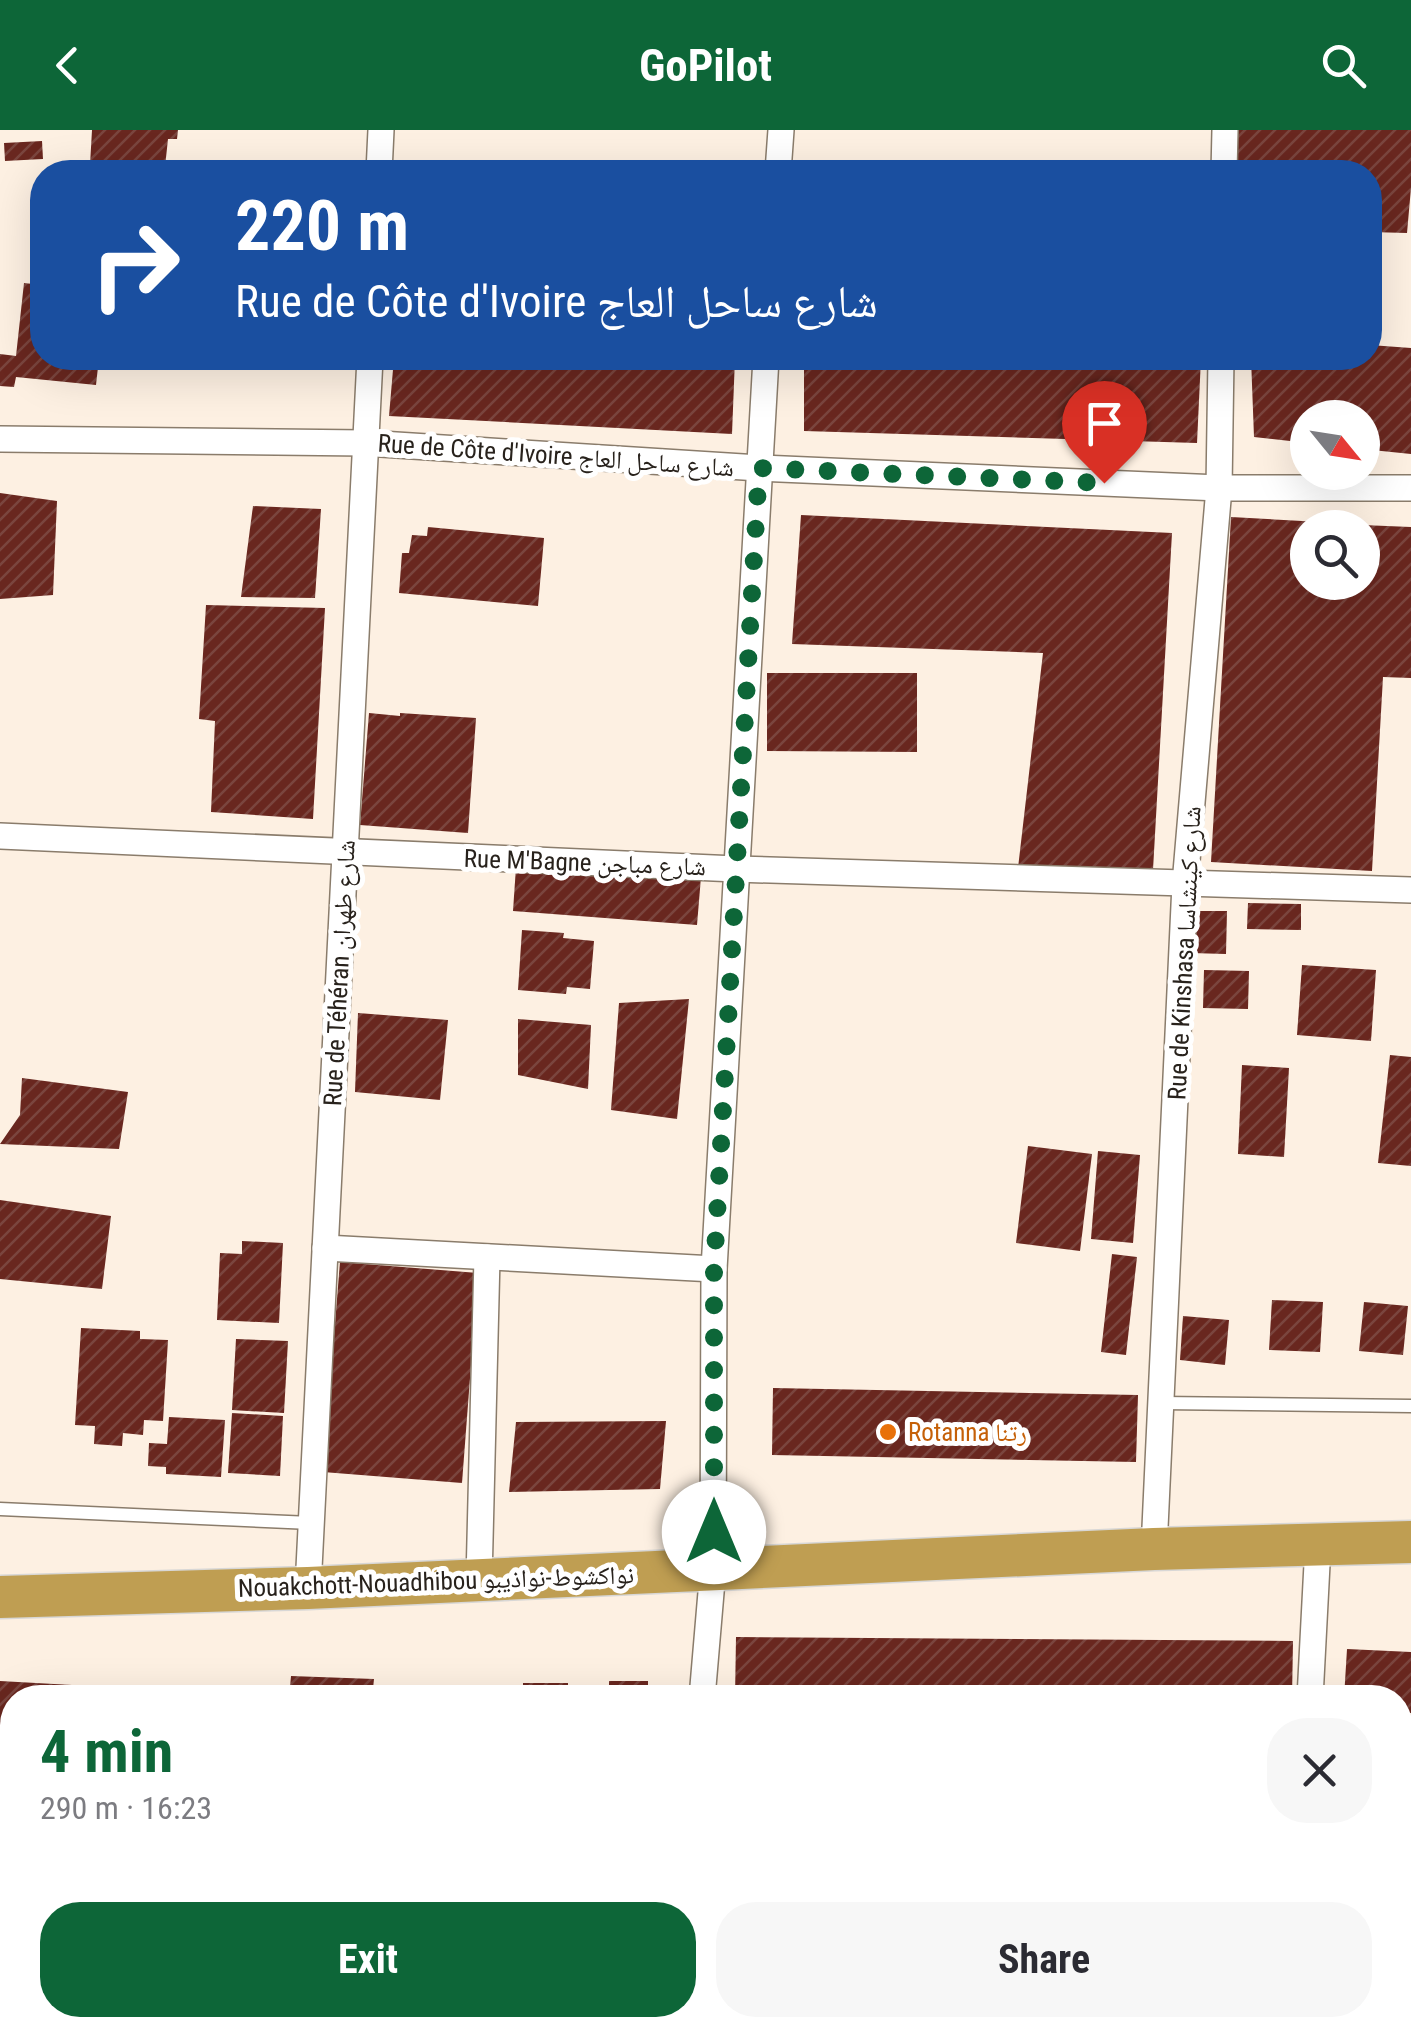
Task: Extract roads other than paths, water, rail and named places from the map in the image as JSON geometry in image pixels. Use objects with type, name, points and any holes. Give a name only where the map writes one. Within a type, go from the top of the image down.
[{"type":"highway","name":"Nouakchott-Nouadhibou نواكشوط-نواذيبو","points":[[0,1597],[308,1588],[1154,1549],[1411,1542]]},
{"type":"street","points":[[380,160],[381,130]]},
{"type":"street","points":[[779,160],[780,130]]},
{"type":"street","points":[[1225,160],[1226,130]]},
{"type":"street","name":"Rue de Téhéran شارع طهران","points":[[308,1588],[369,370]]},
{"type":"street","points":[[703,1685],[713,1569],[714,1269],[765,370]]},
{"type":"street","name":"Rue de Kinshasa شارع كينشاسا","points":[[1154,1549],[1185,884],[1219,488],[1221,370]]},
{"type":"street","name":"Rue de Côte d'Ivoire شارع ساحل العاج","points":[[0,438],[365,443],[759,468],[1219,488],[1411,488]]},
{"type":"street","name":"Rue M'Bagne شارع مباجن","points":[[0,836],[736,869],[1411,890]]},
{"type":"street","points":[[325,1248],[714,1269]]},
{"type":"street","points":[[480,1580],[487,1257]]},
{"type":"street","points":[[1311,1685],[1318,1545]]},
{"type":"lane","points":[[1160,1403],[1411,1406]]},
{"type":"lane","points":[[0,1508],[311,1523]]},
{"type":"place","name":"Rotanna رتنا","points":[[888,1432]]}]
